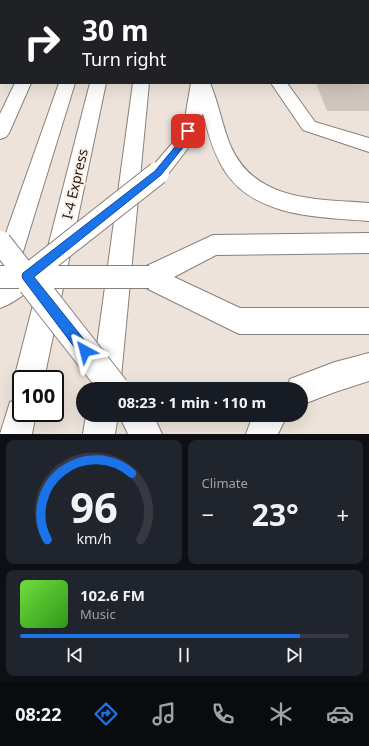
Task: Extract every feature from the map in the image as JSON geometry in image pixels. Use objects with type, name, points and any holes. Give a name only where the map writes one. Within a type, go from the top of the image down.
[{"type":"main road","points":[[0,133],[23,84]]},
{"type":"main road","points":[[0,284],[67,84]]},
{"type":"main road","name":"I-4 Express","points":[[31,370],[98,84]]},
{"type":"main road","points":[[106,382],[141,84]]},
{"type":"main road","points":[[0,296],[158,173],[183,143],[194,118],[200,84]]},
{"type":"main road","points":[[201,84],[210,101],[216,127],[231,166],[246,183],[262,194],[291,204],[333,210],[369,212]]},
{"type":"main road","points":[[280,84],[309,126],[369,145]]},
{"type":"main road","points":[[0,242],[110,382]]},
{"type":"main road","points":[[0,277],[149,276],[213,245],[369,243]]},
{"type":"main road","points":[[149,276],[239,321],[369,320]]},
{"type":"main road","points":[[308,387],[335,377],[369,367]]},
{"type":"main road","points":[[16,434],[19,422]]},
{"type":"main road","points":[[100,434],[101,422]]},
{"type":"main road","points":[[262,434],[266,422]]},
{"type":"building","points":[[316,84],[369,84],[369,111],[327,111]]},
{"type":"route","points":[[85,351],[27,276],[141,188],[158,173],[183,143],[188,131]]}]
